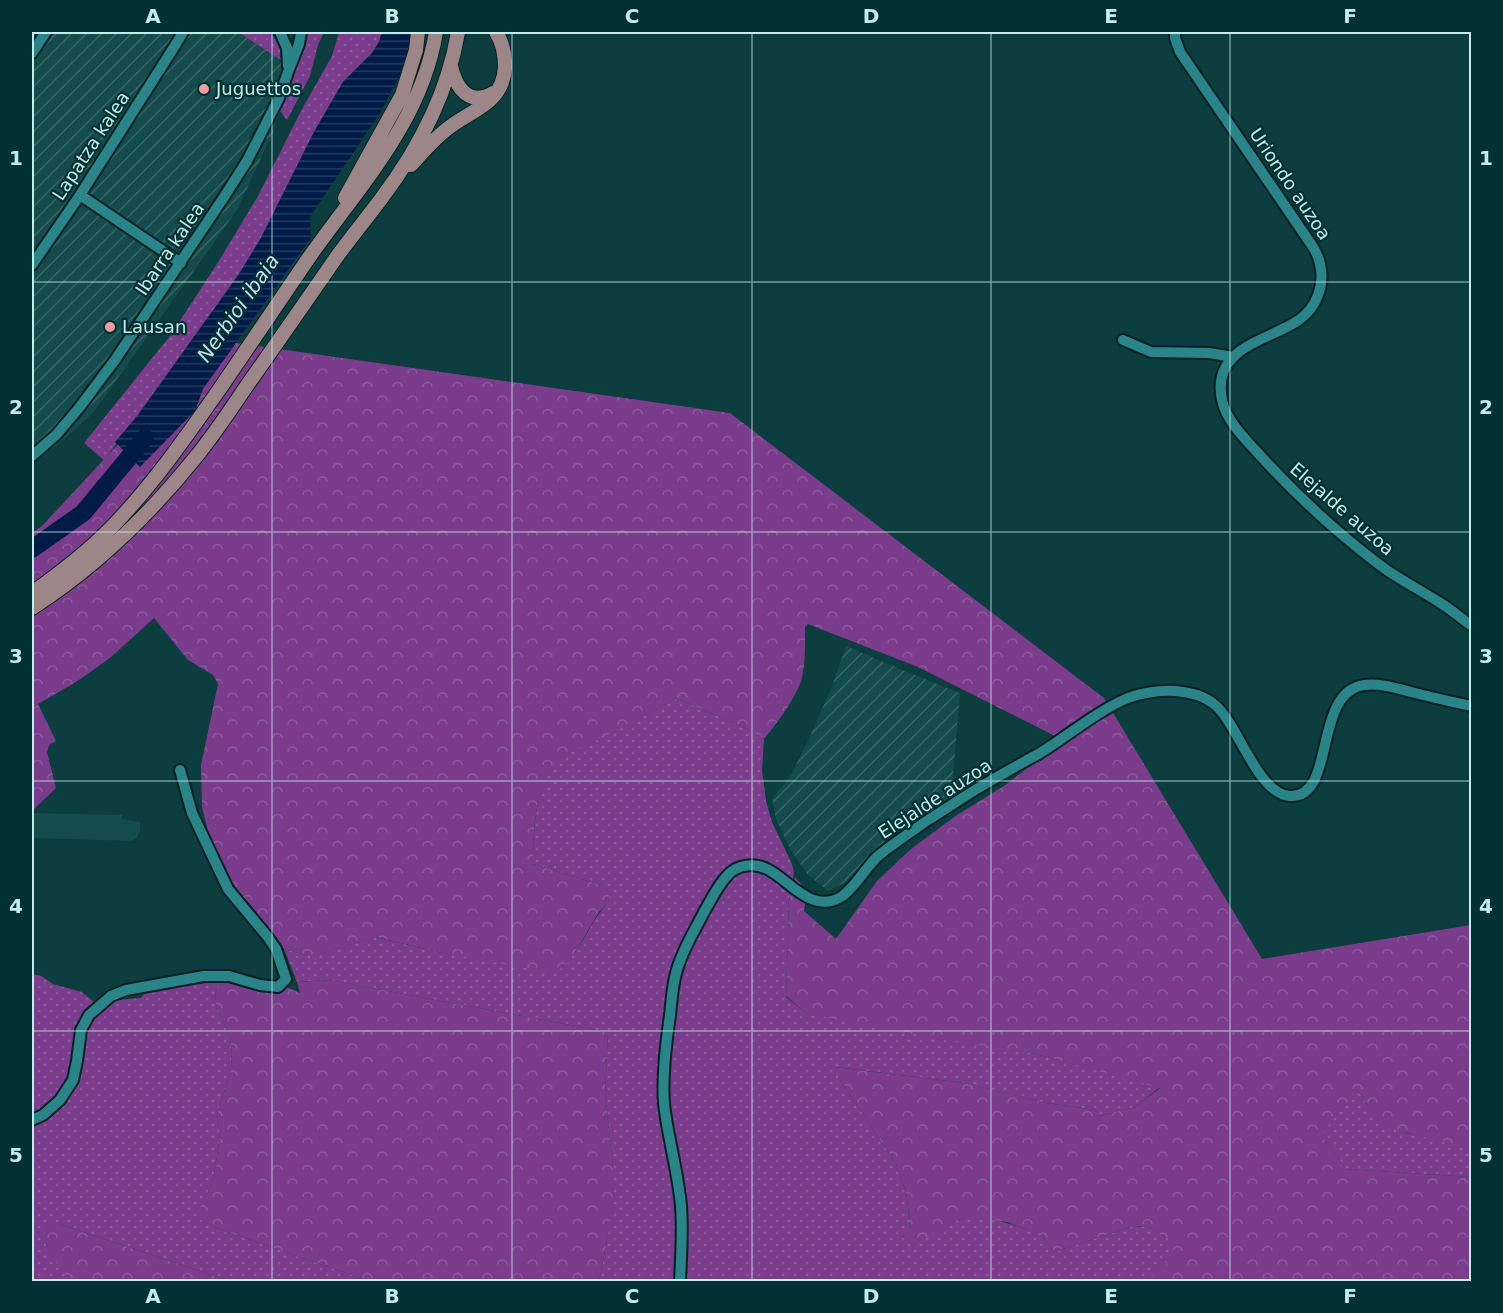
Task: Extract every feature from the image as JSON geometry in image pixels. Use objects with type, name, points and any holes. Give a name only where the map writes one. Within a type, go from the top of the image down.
[{"type":"main road","points":[[320,242],[402,95],[416,50],[418,32]]},
{"type":"main road","points":[[32,593],[107,532],[149,486],[182,443],[320,242],[364,185],[391,145],[419,91],[436,32]]},
{"type":"main road","points":[[32,608],[113,546],[168,490],[214,433],[338,255],[410,157],[440,100],[458,32]]},
{"type":"main road","points":[[382,197],[446,130],[489,101],[500,88],[503,83],[505,62],[503,42],[496,32]]},
{"type":"main road","points":[[451,65],[454,79],[464,94],[477,97],[487,96],[500,88]]},
{"type":"street","points":[[32,53],[46,32]]},
{"type":"street","name":"Lapatza kalea","points":[[32,265],[185,32]]},
{"type":"street","name":"Ibarra kalea","points":[[280,32],[287,48],[288,72]]},
{"type":"street","name":"Ibarra kalea","points":[[32,456],[56,435],[115,360],[247,161],[279,98],[299,44],[301,32]]},
{"type":"street","name":"Uriondo auzoa","points":[[1175,32],[1180,52],[1313,247],[1320,263],[1322,283],[1316,302],[1300,319],[1242,349],[1233,357]]},
{"type":"street","points":[[80,195],[181,263]]},
{"type":"street","points":[[1123,340],[1151,352],[1209,353],[1233,357]]},
{"type":"street","name":"Elejalde auzoa","points":[[1233,357],[1222,375],[1222,401],[1228,415],[1243,436],[1277,475],[1382,567],[1445,606],[1472,626]]},
{"type":"street","name":"Elejalde auzoa","points":[[680,1281],[681,1206],[664,1103],[664,1065],[668,1028],[674,979],[680,960],[715,891],[727,874],[746,865],[768,868],[810,899],[823,901],[843,896],[876,858],[903,837],[981,786],[1042,752],[1111,707],[1130,697],[1152,692],[1174,691],[1198,695],[1212,702],[1224,714],[1255,767],[1276,792],[1286,796],[1299,796],[1316,780],[1333,716],[1340,700],[1360,686],[1388,686],[1472,706]]},
{"type":"street","points":[[32,1120],[43,1115],[60,1100],[73,1080],[81,1030],[89,1015],[111,996],[126,990],[204,976],[229,976],[260,985],[278,987],[286,979],[276,949],[228,889],[192,813],[180,770]]},
{"type":"shaded area","points":[[32,32],[269,32],[299,59],[273,132],[237,210],[93,413],[32,465]]},
{"type":"shaded area","points":[[846,646],[960,693],[951,799],[900,829],[862,864],[848,881],[828,891],[808,875],[790,849],[776,819],[772,799],[791,775],[807,743],[831,689]]},
{"type":"shaded area","points":[[32,813],[122,815],[122,819],[140,822],[140,831],[132,841],[32,838]]},
{"type":"green space","points":[[238,32],[269,32],[279,44],[281,60]]},
{"type":"green space","points":[[308,32],[324,32],[310,76],[287,120],[280,111]]},
{"type":"green space","points":[[339,32],[382,32],[372,53],[343,82],[314,132],[261,238],[239,274],[104,460],[84,443],[170,336],[217,264],[258,196],[332,56]]},
{"type":"green space","points":[[215,340],[730,413],[1104,698],[1262,959],[1471,925],[1471,1150],[1394,1129],[1384,1124],[1368,1112],[1368,1106],[1358,1090],[1320,1136],[1328,1143],[1346,1169],[1471,1177],[1471,1281],[1149,1281],[1175,1253],[1170,1240],[1149,1227],[1133,1226],[1054,1252],[1044,1238],[1023,1228],[1007,1222],[971,1218],[960,1219],[912,1246],[903,1236],[911,1229],[906,1192],[896,1164],[834,1067],[965,1083],[1046,1103],[1096,1110],[1099,1116],[1135,1107],[1160,1088],[1036,1054],[868,1027],[805,1012],[786,996],[789,899],[795,877],[807,891],[804,911],[836,939],[877,881],[911,849],[957,815],[1004,786],[1061,739],[918,667],[808,624],[805,627],[804,663],[800,684],[784,713],[764,739],[677,698],[594,742],[577,748],[555,765],[547,777],[538,805],[533,864],[601,885],[607,890],[610,900],[599,912],[571,959],[563,967],[554,971],[442,953],[376,937],[317,955],[306,955],[284,949],[251,912],[237,891],[209,835],[202,807],[201,765],[218,684],[213,675],[188,660],[154,618],[110,658],[76,682],[38,704],[56,741],[49,745],[47,752],[56,788],[32,811],[32,533],[42,526]]},
{"type":"green space","points":[[677,698],[764,739],[762,770],[766,801],[772,822],[794,873],[789,899],[786,997],[805,1012],[1036,1054],[1160,1087],[1135,1107],[1098,1116],[1096,1110],[1046,1103],[965,1083],[835,1067],[837,1075],[896,1164],[906,1192],[911,1230],[903,1236],[912,1246],[956,1221],[980,1218],[1014,1225],[1034,1233],[1044,1238],[1054,1252],[1133,1226],[1149,1227],[1171,1240],[1175,1253],[1149,1282],[599,1281],[607,1241],[613,1165],[605,1094],[608,1032],[329,980],[297,982],[284,949],[306,955],[317,955],[375,937],[442,953],[563,967],[610,900],[601,885],[533,864],[535,820],[542,789],[556,763],[566,754],[600,739]]},
{"type":"green space","points":[[32,974],[41,976],[53,984],[82,992],[94,1002],[141,998],[145,992],[185,983],[223,982],[216,991],[215,1002],[230,1038],[231,1069],[217,1114],[220,1135],[215,1170],[208,1193],[196,1217],[222,1230],[369,1281],[230,1281],[59,1224],[46,1244],[69,1281],[32,1282]]},
{"type":"green space","points":[[238,976],[270,980],[300,993],[297,982],[329,980],[608,1032],[605,1094],[614,1192],[599,1281],[369,1281],[222,1230],[195,1217],[208,1193],[215,1170],[220,1135],[217,1114],[231,1069],[230,1038],[215,1002],[216,991],[223,982]]},
{"type":"green space","points":[[1358,1090],[1368,1106],[1406,1133],[1455,1143],[1471,1150],[1471,1177],[1346,1169],[1328,1143],[1319,1136]]},
{"type":"green space","points":[[59,1224],[230,1281],[69,1281],[45,1241],[44,1227]]},
{"type":"water","points":[[382,32],[413,32],[399,77],[380,113],[310,217],[311,238],[203,389],[195,411],[140,467],[115,442],[138,415],[239,274],[261,238],[314,132],[343,82],[372,53]]},
{"type":"waterway","name":"Nerbioi ibaia","points":[[32,549],[83,513],[145,438]]},
{"type":"place","name":"Juguettos","points":[[204,89]]},
{"type":"place","name":"Lausan","points":[[110,327]]}]
